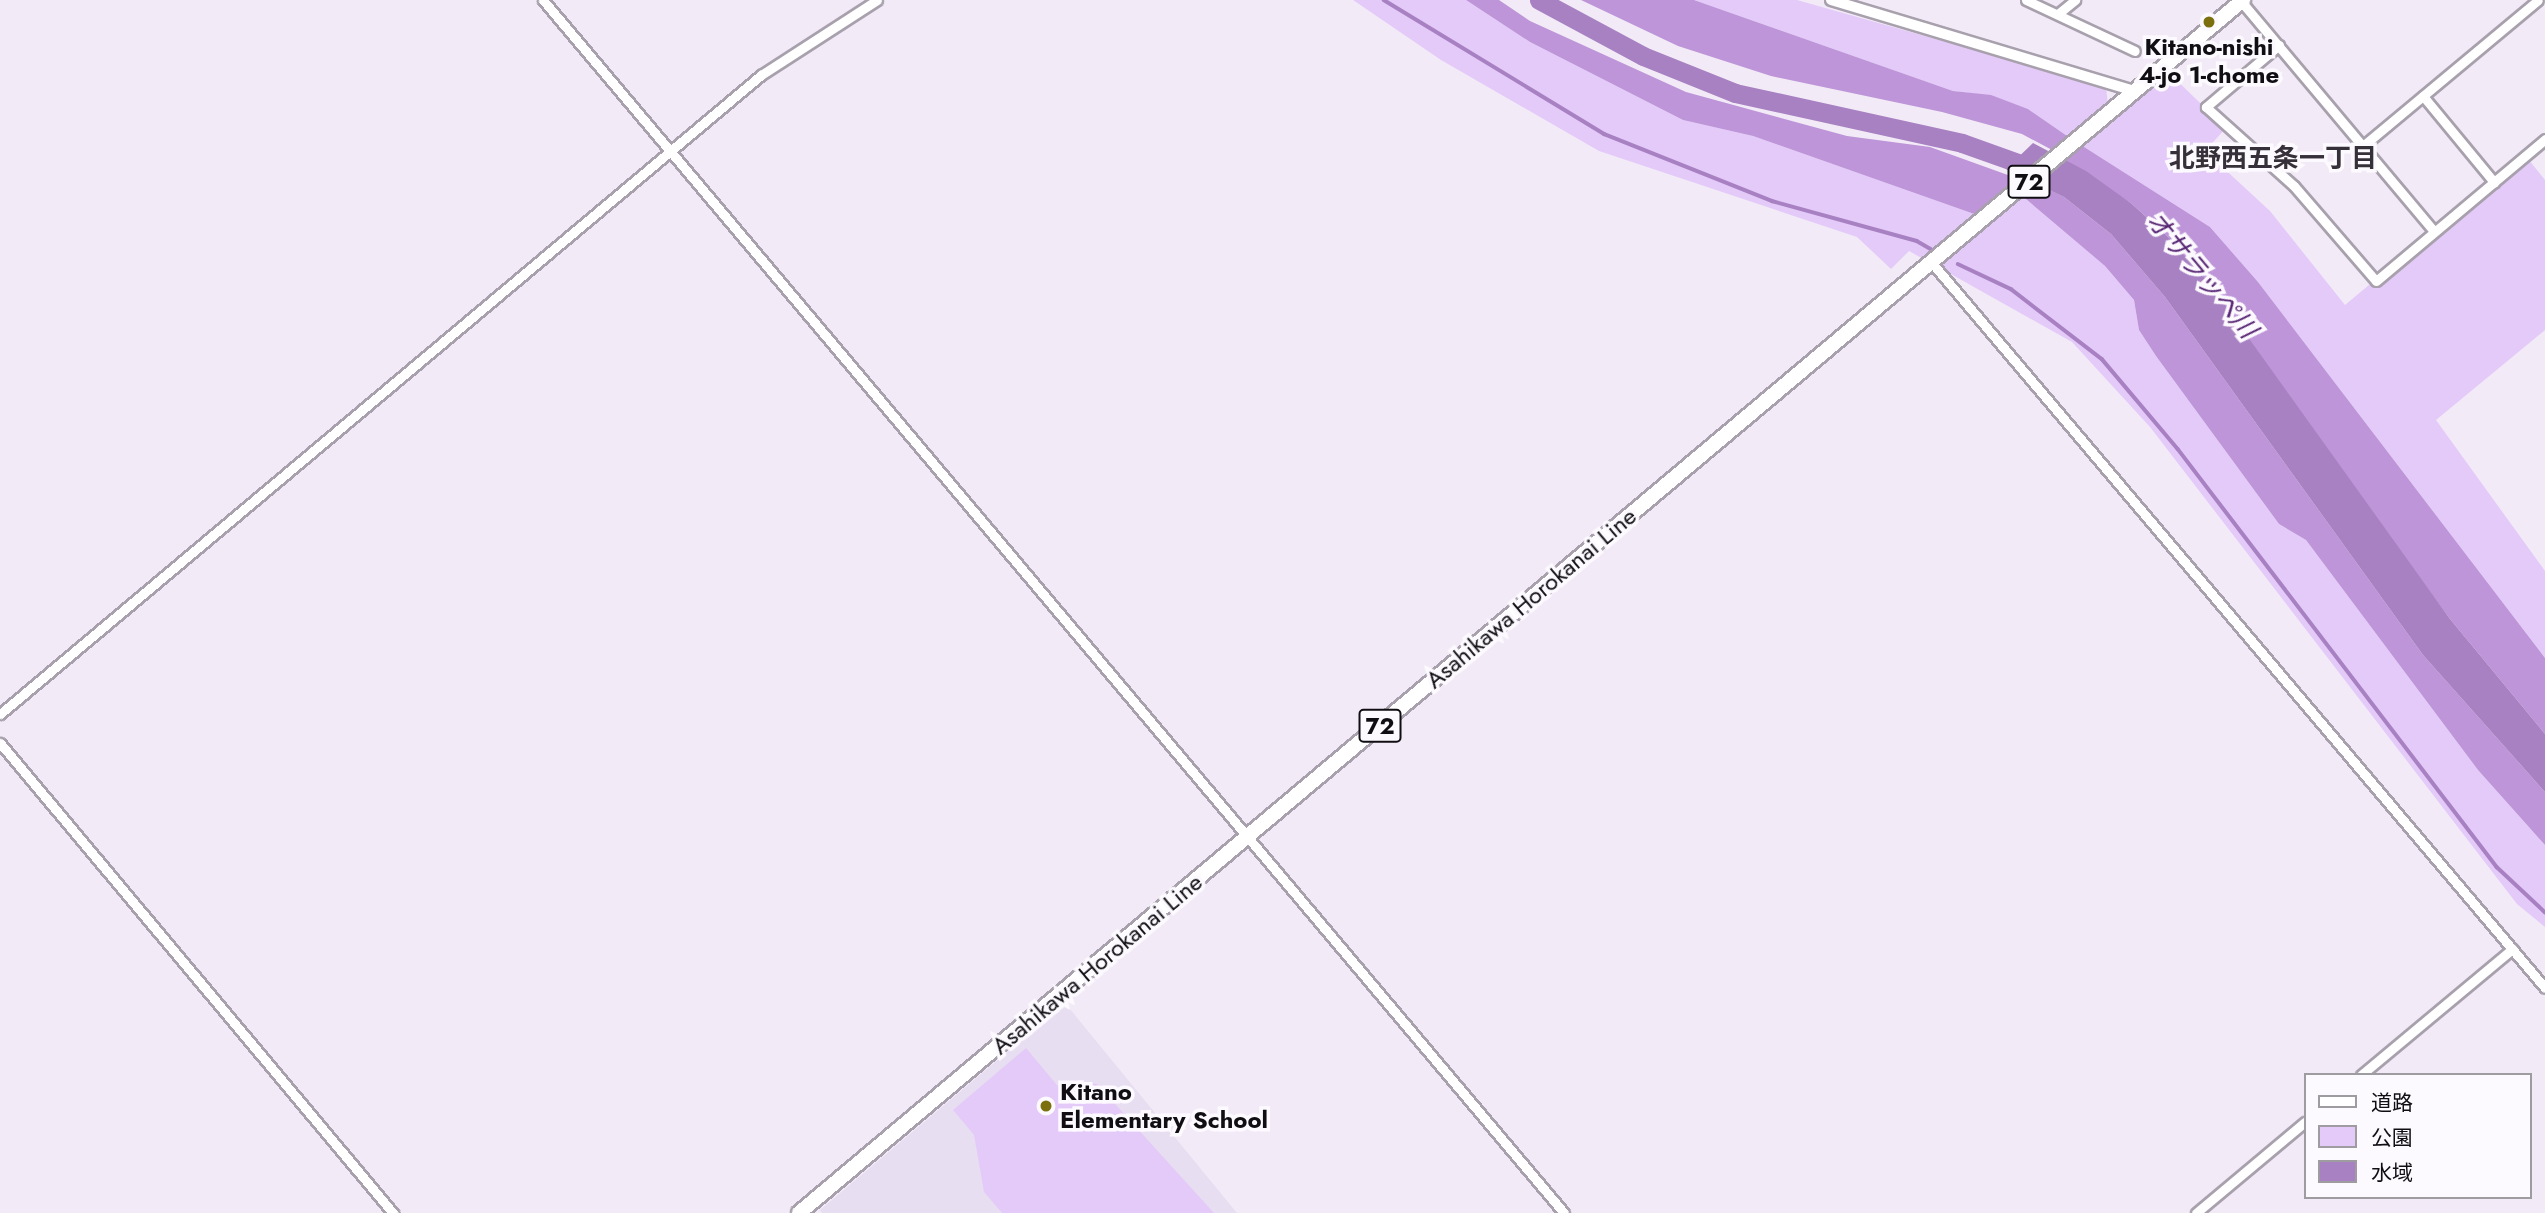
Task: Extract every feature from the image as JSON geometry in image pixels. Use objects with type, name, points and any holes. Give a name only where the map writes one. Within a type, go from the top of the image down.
[{"type":"main road","name":"72","points":[[2134,91],[2241,0]]},
{"type":"main road","name":"Asahikawa Horokanai Line","points":[[799,1213],[2097,125],[2134,91]]},
{"type":"street","points":[[543,0],[1564,1213]]},
{"type":"street","points":[[0,714],[761,75],[877,0]]},
{"type":"street","points":[[1831,0],[2134,91]]},
{"type":"street","points":[[2026,0],[2059,13],[2135,51]]},
{"type":"street","points":[[2059,13],[2075,0]]},
{"type":"street","points":[[2241,0],[2434,231]]},
{"type":"street","points":[[2364,145],[2538,0],[2545,9]]},
{"type":"street","points":[[2279,45],[2206,107],[2294,186],[2376,281],[2545,139]]},
{"type":"street","points":[[2423,96],[2494,182]]},
{"type":"street","points":[[1932,263],[2545,988]]},
{"type":"street","points":[[0,743],[393,1213]]},
{"type":"street","points":[[2363,1073],[2512,949]]},
{"type":"street","points":[[2196,1213],[2304,1123]]},
{"type":"shaded area","points":[[1466,0],[1499,0],[1530,21],[1686,92],[1847,136],[1930,147],[2019,179],[1977,215],[1753,136],[1683,120],[1530,42]]},
{"type":"shaded area","points":[[1581,0],[1694,0],[1953,91],[1991,95],[2028,109],[2070,138],[2054,151],[2022,134],[1942,112],[1771,76],[1678,46]]},
{"type":"shaded area","points":[[2081,145],[2210,227],[2258,282],[2545,658],[2545,734],[2450,619],[2168,237],[2132,204],[2064,160]]},
{"type":"shaded area","points":[[2034,182],[2064,197],[2111,234],[2165,297],[2423,655],[2545,792],[2545,845],[2478,770],[2306,540],[2279,524],[2139,330],[2134,300],[2105,266],[2020,194]]},
{"type":"shaded area","name":"Kitano Elementary School","points":[[1065,1003],[1237,1213],[822,1213],[820,1210]]},
{"type":"green space","points":[[1353,0],[1466,0],[1530,42],[1683,120],[1753,136],[1977,215],[1925,260],[1909,251],[1891,269],[1857,237],[1599,151],[1441,60]]},
{"type":"green space","points":[[1694,0],[1797,0],[2106,87],[2108,105],[2070,138],[2028,109],[1991,96],[1953,91]]},
{"type":"green space","points":[[2166,70],[2226,128],[2205,151],[2270,211],[2345,305],[2525,155],[2545,180],[2545,330],[2436,420],[2545,571],[2545,658],[2258,282],[2210,227],[2081,145]]},
{"type":"green space","points":[[2020,194],[2105,266],[2134,300],[2139,330],[2279,524],[2306,540],[2478,770],[2545,845],[2545,927],[2517,904],[2150,427],[2072,342],[1933,264]]},
{"type":"green space","points":[[1026,1048],[1062,1091],[1074,1080],[1097,1084],[1214,1213],[1002,1213],[984,1192],[974,1135],[953,1110]]},
{"type":"water","points":[[2033,143],[2086,171],[2132,204],[2168,237],[2212,287],[2450,619],[2545,734],[2545,792],[2423,655],[2165,297],[2111,234],[2064,197],[2006,169]]},
{"type":"waterway","points":[[1384,0],[1604,134],[1772,201],[1917,241],[1931,249]]},
{"type":"waterway","name":"オサラッペ川","points":[[1539,0],[1643,56],[1735,93],[1962,143],[2038,170]]},
{"type":"waterway","points":[[1958,264],[2011,289],[2102,359],[2178,449],[2497,867],[2545,912]]},
{"type":"place","name":"Kitano-nishi 4-jo 1-chome","points":[[2209,22]]},
{"type":"place","name":"Kitano Elementary School","points":[[1046,1106]]},
{"type":"district","name":"北野西五条一丁目","points":[[2273,159]]}]
